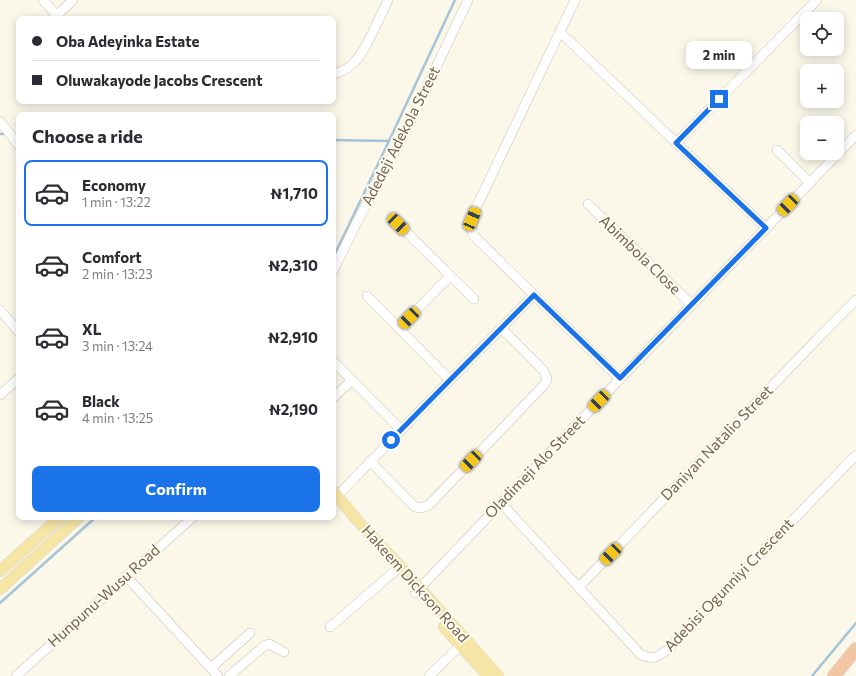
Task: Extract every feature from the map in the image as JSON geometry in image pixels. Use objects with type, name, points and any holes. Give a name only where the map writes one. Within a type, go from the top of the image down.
[{"type":"highway","points":[[834,676],[856,649]]},
{"type":"main road","name":"Hakeem Dickson Road","points":[[336,498],[395,571],[417,591],[498,676]]},
{"type":"main road","name":"Hakeem Dickson Road","points":[[336,498],[409,576],[417,591],[460,646],[488,676]]},
{"type":"main road","points":[[0,571],[57,520]]},
{"type":"main road","points":[[0,589],[76,520]]},
{"type":"street","points":[[43,0],[57,16]]},
{"type":"street","points":[[59,16],[73,0]]},
{"type":"street","points":[[336,73],[346,69],[361,56],[388,0]]},
{"type":"street","name":"Adedeji Adekola Street","points":[[336,265],[357,222],[405,134],[468,0]]},
{"type":"street","points":[[575,0],[476,208],[470,227],[473,235],[620,378]]},
{"type":"street","points":[[676,143],[817,0]]},
{"type":"street","points":[[560,32],[766,228]]},
{"type":"street","points":[[0,121],[16,142]]},
{"type":"street","name":"Oladimeji Alo Street","points":[[417,591],[620,378],[856,135]]},
{"type":"street","points":[[777,150],[810,183]]},
{"type":"street","name":"Abimbola Close","points":[[588,204],[692,305]]},
{"type":"street","points":[[398,224],[474,299]]},
{"type":"street","points":[[399,328],[450,276]]},
{"type":"street","points":[[336,494],[534,295]]},
{"type":"street","points":[[367,296],[450,380]]},
{"type":"street","name":"Daniyan Natalio Street","points":[[579,587],[856,300]]},
{"type":"street","points":[[0,310],[16,329]]},
{"type":"street","points":[[370,461],[415,507],[422,508],[429,505],[545,384],[547,379],[544,371],[501,328]]},
{"type":"street","points":[[336,364],[401,430]]},
{"type":"street","points":[[336,395],[352,380]]},
{"type":"street","points":[[0,394],[16,381]]},
{"type":"street","name":"Adebisi Ogunniyi Crescent","points":[[500,504],[641,654],[649,658],[659,656],[674,643],[856,455]]},
{"type":"street","name":"Hunpunu-Wusu Road","points":[[16,676],[190,520]]},
{"type":"street","points":[[330,626],[395,571]]},
{"type":"street","points":[[126,576],[218,676]]},
{"type":"street","points":[[211,668],[250,633]]},
{"type":"street","points":[[229,676],[264,646],[269,644],[284,652]]},
{"type":"street","points":[[430,676],[460,646]]},
{"type":"waterway","points":[[336,140],[389,141],[455,0]]},
{"type":"waterway","points":[[0,134],[7,134]]},
{"type":"waterway","points":[[336,252],[389,141]]},
{"type":"waterway","points":[[0,603],[93,520]]},
{"type":"waterway","points":[[812,676],[856,623]]},
{"type":"route","points":[[391,440],[534,295],[620,378],[692,305],[766,228],[676,143],[719,99]]}]
